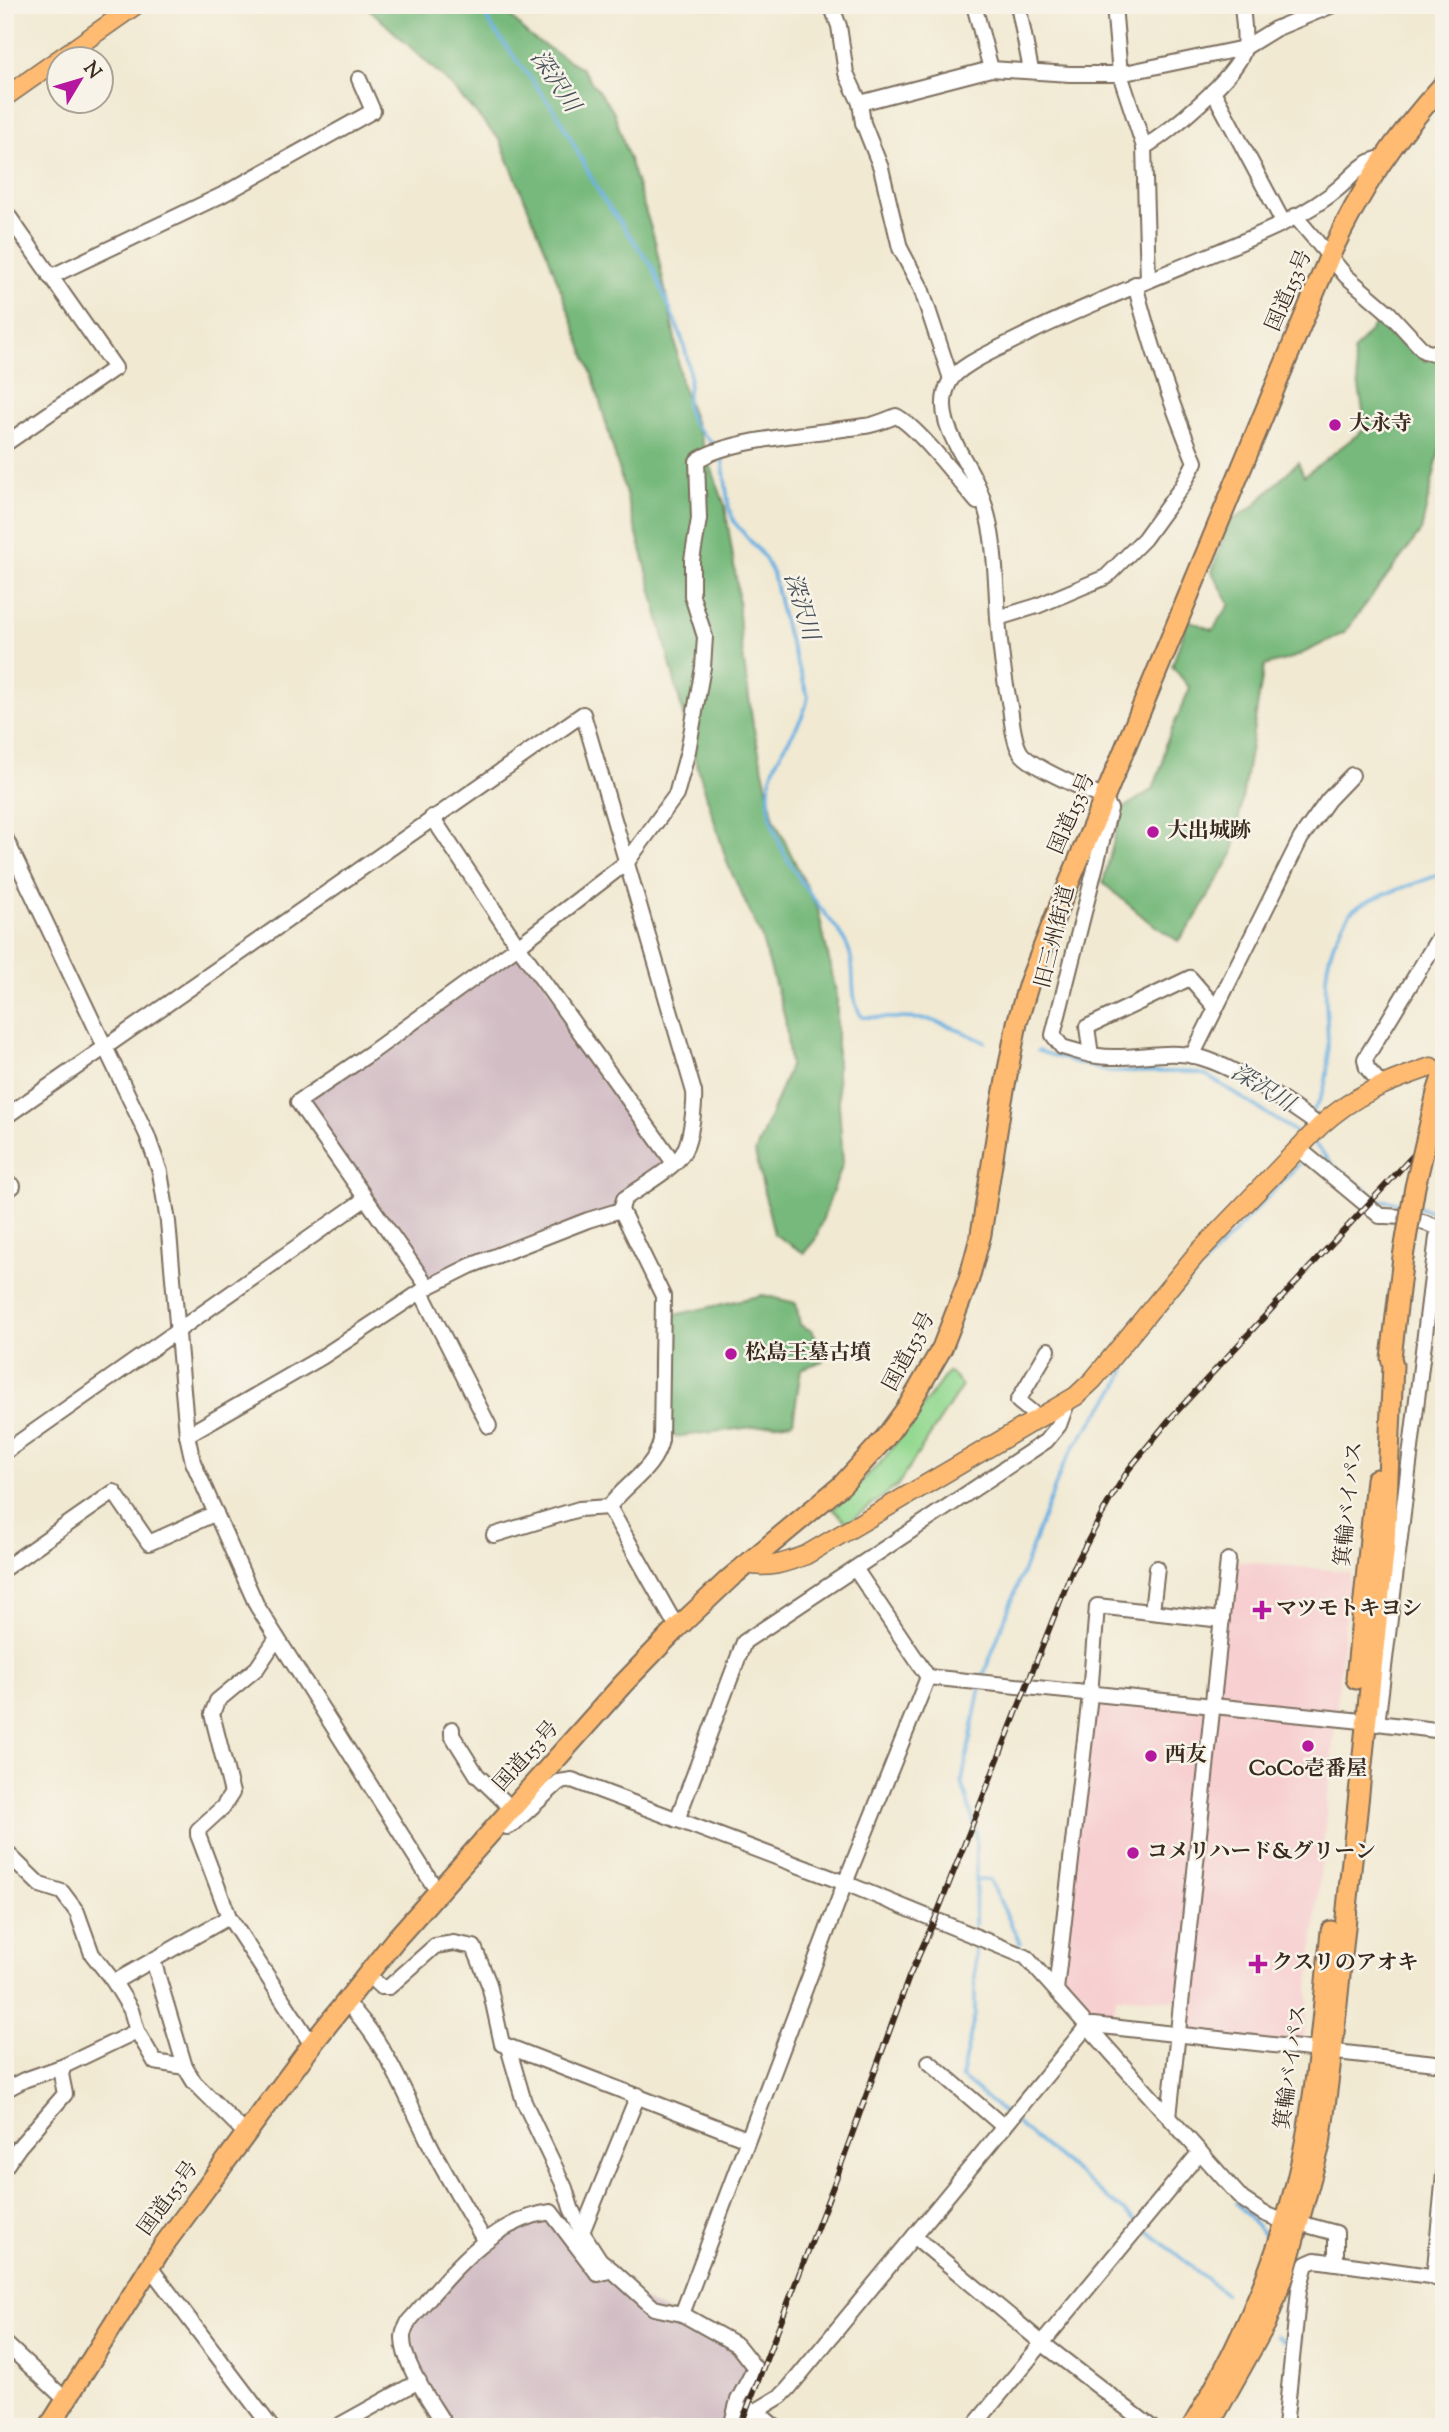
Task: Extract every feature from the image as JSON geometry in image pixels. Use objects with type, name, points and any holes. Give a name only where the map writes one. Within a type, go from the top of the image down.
[{"type":"highway","name":"国道153号","points":[[49,2427],[149,2266],[366,1974],[438,1889],[623,1684],[746,1564],[833,1492],[866,1460],[909,1405],[942,1348],[969,1279],[981,1234],[1005,1082],[1017,1023],[1029,983],[1348,216],[1382,158],[1444,84]]},
{"type":"highway","name":"箕輪バイパス","points":[[1208,2427],[1266,2323],[1284,2275],[1302,2156],[1326,2051],[1365,1722],[1387,1365],[1391,1358],[1403,1257],[1415,1187],[1437,1093],[1437,1069]]},
{"type":"highway","name":"箕輪バイパス","points":[[1192,2427],[1212,2394],[1251,2316],[1292,2223]]},
{"type":"main road","points":[[5,97],[136,5]]},
{"type":"main road","points":[[746,1564],[762,1568],[806,1555],[1067,1403],[1093,1380],[1160,1297],[1222,1227],[1318,1128],[1338,1110],[1381,1084],[1437,1069]]},
{"type":"street","points":[[831,5],[839,26],[846,73],[860,103],[863,123],[881,168],[900,248],[921,288],[951,379]]},
{"type":"street","points":[[974,5],[991,69]]},
{"type":"street","points":[[1018,5],[1031,70]]},
{"type":"street","points":[[998,618],[1060,597],[1106,577],[1144,539],[1183,485],[1195,462],[1166,391],[1142,282],[1144,147],[1120,74],[1114,5]]},
{"type":"street","points":[[1144,147],[1157,140],[1213,91],[1241,57],[1244,48],[1242,5]]},
{"type":"street","points":[[860,103],[991,69],[1120,74],[1244,48],[1275,29],[1333,5]]},
{"type":"street","points":[[50,277],[222,195],[373,111],[359,79]]},
{"type":"street","points":[[1213,91],[1289,219],[1330,255],[1346,276],[1389,313],[1424,351],[1432,353],[1444,349]]},
{"type":"street","points":[[1104,798],[1030,762],[1021,752],[1016,739],[1005,681],[998,618],[998,575],[990,525],[983,499],[948,429],[943,411],[944,397],[951,379],[980,358],[1057,319],[1216,253],[1289,219],[1318,204],[1370,159],[1382,158]]},
{"type":"street","points":[[5,211],[115,368],[5,444]]},
{"type":"street","points":[[489,1426],[425,1289],[298,1102],[518,946],[627,862],[676,795],[688,751],[703,667],[705,637],[692,596],[692,560],[699,519],[697,461],[724,449],[807,432],[868,426],[896,416],[904,420],[930,447],[977,502],[983,499]]},
{"type":"street","points":[[5,1117],[583,713],[694,1092],[695,1106],[684,1152],[674,1163],[624,1199],[621,1210],[663,1296],[661,1440],[658,1454],[650,1465],[618,1495],[610,1507]]},
{"type":"street","points":[[1192,1056],[1301,838],[1328,800],[1352,775]]},
{"type":"street","name":"旧三州街道","points":[[1095,1056],[1062,1047],[1053,1035],[1110,809],[1104,798]]},
{"type":"street","points":[[432,817],[518,946],[674,1163]]},
{"type":"street","points":[[5,837],[147,1135],[160,1172],[168,1223],[187,1434],[193,1462],[257,1606],[395,1826],[438,1889]]},
{"type":"street","points":[[1381,1084],[1367,1068],[1365,1059],[1444,929]]},
{"type":"street","points":[[1216,1008],[1190,978],[1087,1027],[1095,1056],[1175,1054],[1221,1065],[1272,1094],[1318,1128]]},
{"type":"street","points":[[1301,1145],[1380,1216],[1395,1215],[1418,1219],[1438,1232],[1365,1722]]},
{"type":"street","points":[[5,1452],[365,1199]]},
{"type":"street","points":[[187,1434],[322,1357],[425,1289],[470,1266],[621,1210]]},
{"type":"street","points":[[1040,1419],[1018,1401],[1048,1350]]},
{"type":"street","points":[[677,1820],[744,1642],[856,1570],[1046,1441],[1059,1425],[1067,1403]]},
{"type":"street","points":[[5,1568],[114,1492],[149,1543],[216,1513]]},
{"type":"street","points":[[494,1535],[579,1509],[610,1507]]},
{"type":"street","points":[[610,1507],[671,1617],[680,1626]]},
{"type":"street","points":[[1169,2117],[1228,1560]]},
{"type":"street","points":[[1152,1611],[1157,1568]]},
{"type":"street","points":[[856,1570],[928,1677]]},
{"type":"street","points":[[1056,1990],[1090,1695],[1097,1606],[1222,1620]]},
{"type":"street","points":[[276,1639],[257,1668],[218,1700],[212,1714],[232,1793],[223,1807],[198,1830],[198,1835],[229,1917],[312,2045]]},
{"type":"street","points":[[928,1677],[1444,1731]]},
{"type":"street","points":[[682,2314],[845,1883],[928,1677]]},
{"type":"street","points":[[452,1729],[452,1735],[505,1815],[508,1827],[550,1789],[565,1780],[845,1883],[1026,1957],[1056,1990],[1084,2029],[1169,2117],[1197,2156],[1242,2199],[1264,2213],[1292,2223],[1336,2233],[1336,2263]]},
{"type":"street","points":[[5,1851],[40,1885],[62,1892],[77,1912],[92,1954],[131,2010],[137,2031],[155,2062],[186,2067]]},
{"type":"street","points":[[114,1982],[229,1917]]},
{"type":"street","points":[[366,1974],[381,1987],[389,1987],[435,1947],[454,1942],[474,1947],[489,1984],[502,2044],[747,2139]]},
{"type":"street","points":[[153,1960],[186,2067],[194,2082],[246,2134]]},
{"type":"street","points":[[345,2001],[368,2026],[393,2067],[433,2150],[484,2240]]},
{"type":"street","points":[[749,2427],[756,2411],[789,2389],[1084,2029],[1093,2025],[1444,2064]]},
{"type":"street","points":[[5,2090],[24,2080],[64,2066],[137,2031]]},
{"type":"street","points":[[508,2047],[524,2102],[565,2188],[582,2232],[600,2260],[654,2308],[682,2314],[737,2345],[755,2368],[738,2400],[731,2427]]},
{"type":"street","points":[[929,2062],[1009,2121]]},
{"type":"street","points":[[5,2167],[65,2095],[61,2074],[64,2066]]},
{"type":"street","points":[[582,2232],[638,2095]]},
{"type":"street","points":[[973,2427],[1197,2156]]},
{"type":"street","points":[[1285,2427],[1299,2291],[1306,2264],[1315,2260],[1439,2278],[1444,2174]]},
{"type":"street","points":[[446,2427],[404,2351],[403,2334],[409,2321],[484,2240],[533,2214],[551,2212],[598,2274],[612,2270]]},
{"type":"street","points":[[914,2236],[1042,2343],[1151,2427]]},
{"type":"street","points":[[149,2266],[271,2427]]},
{"type":"street","points":[[5,2343],[67,2401]]},
{"type":"street","points":[[336,2427],[419,2381]]},
{"type":"street","points":[[737,2407],[756,2411],[775,2427]]},
{"type":"shaded area","points":[[518,946],[674,1163],[621,1210],[428,1287],[298,1102]]},
{"type":"shaded area","points":[[1228,1560],[1350,1572],[1303,2048],[1177,2034],[1181,2001],[1116,1996],[1114,2025],[1085,2017],[1061,1989],[1090,1695],[1214,1706]]},
{"type":"shaded area","points":[[551,2212],[644,2301],[737,2345],[755,2368],[731,2427],[446,2427],[404,2351],[409,2321],[484,2240]]},
{"type":"green space","points":[[365,5],[500,5],[529,36],[581,68],[614,112],[655,241],[681,383],[725,506],[753,725],[774,819],[818,910],[837,996],[837,1076],[843,1163],[815,1240],[804,1253],[774,1234],[755,1153],[790,1066],[785,1018],[761,936],[728,865],[691,746],[645,563],[594,380],[548,255],[500,140],[445,79]]},
{"type":"green space","points":[[1381,317],[1397,326],[1425,361],[1444,354],[1444,444],[1440,447],[1421,531],[1344,633],[1295,657],[1264,666],[1233,854],[1193,922],[1178,941],[1148,921],[1103,883],[1122,809],[1153,789],[1163,762],[1165,745],[1190,688],[1172,666],[1188,620],[1213,630],[1230,604],[1212,572],[1228,523],[1254,506],[1298,462],[1304,476],[1366,428],[1353,352]]},
{"type":"green space","points":[[763,1295],[796,1303],[800,1325],[812,1331],[825,1353],[823,1361],[801,1369],[793,1422],[674,1437],[667,1415],[670,1328],[674,1315]]},
{"type":"green space","points":[[948,1372],[962,1386],[897,1486],[847,1523],[833,1509],[883,1460]]},
{"type":"waterway","name":"深沢川","points":[[479,5],[492,27],[558,115],[601,196],[652,266],[687,357],[690,377],[686,406],[693,424],[716,447]]},
{"type":"waterway","name":"深沢川","points":[[720,453],[729,508],[734,522],[764,557],[773,574],[785,627],[808,696],[800,719],[771,776],[769,806],[778,839],[793,869],[847,944],[855,1001],[862,1017],[927,1019],[985,1042]]},
{"type":"waterway","points":[[1310,1113],[1325,1086],[1328,1050],[1327,972],[1332,948],[1345,920],[1354,909],[1372,899],[1444,873]]},
{"type":"waterway","name":"深沢川","points":[[1038,1051],[1109,1072],[1190,1072],[1206,1075],[1302,1136]]},
{"type":"waterway","name":"深沢川","points":[[1312,1141],[1334,1166],[1379,1200],[1407,1204]]},
{"type":"waterway","points":[[982,1679],[1062,1468],[1074,1447],[1118,1386],[1127,1363],[1145,1332],[1180,1290],[1299,1164]]},
{"type":"waterway","name":"深沢川","points":[[1418,1207],[1444,1216]]},
{"type":"waterway","points":[[980,1686],[962,1782],[976,1831],[976,1880],[990,1880],[1020,1943]]},
{"type":"waterway","points":[[975,1925],[976,1880]]},
{"type":"waterway","points":[[975,1944],[975,2014],[961,2077],[1009,2117]]},
{"type":"waterway","points":[[1015,2122],[1136,2221]]},
{"type":"waterway","points":[[1236,2203],[1264,2234]]},
{"type":"waterway","points":[[1142,2226],[1225,2294]]},
{"type":"waterway","points":[[1276,2336],[1285,2342]]},
{"type":"waterway","points":[[1293,2427],[1301,2337]]},
{"type":"railway","points":[[740,2427],[837,2176],[909,1977],[935,1919],[1072,1571],[1108,1503],[1129,1469],[1169,1420],[1444,1122]]},
{"type":"place","name":"大永寺","points":[[1335,425]]},
{"type":"place","name":"大出城跡","points":[[1153,832]]},
{"type":"place","name":"松島王墓古墳","points":[[731,1354]]},
{"type":"place","name":"マツモトキヨシ","points":[[1262,1610]]},
{"type":"place","name":"CoCo壱番屋","points":[[1308,1746]]},
{"type":"place","name":"西友","points":[[1151,1756]]},
{"type":"place","name":"コメリハード&グリーン","points":[[1133,1853]]},
{"type":"place","name":"クスリのアオキ","points":[[1258,1964]]}]
